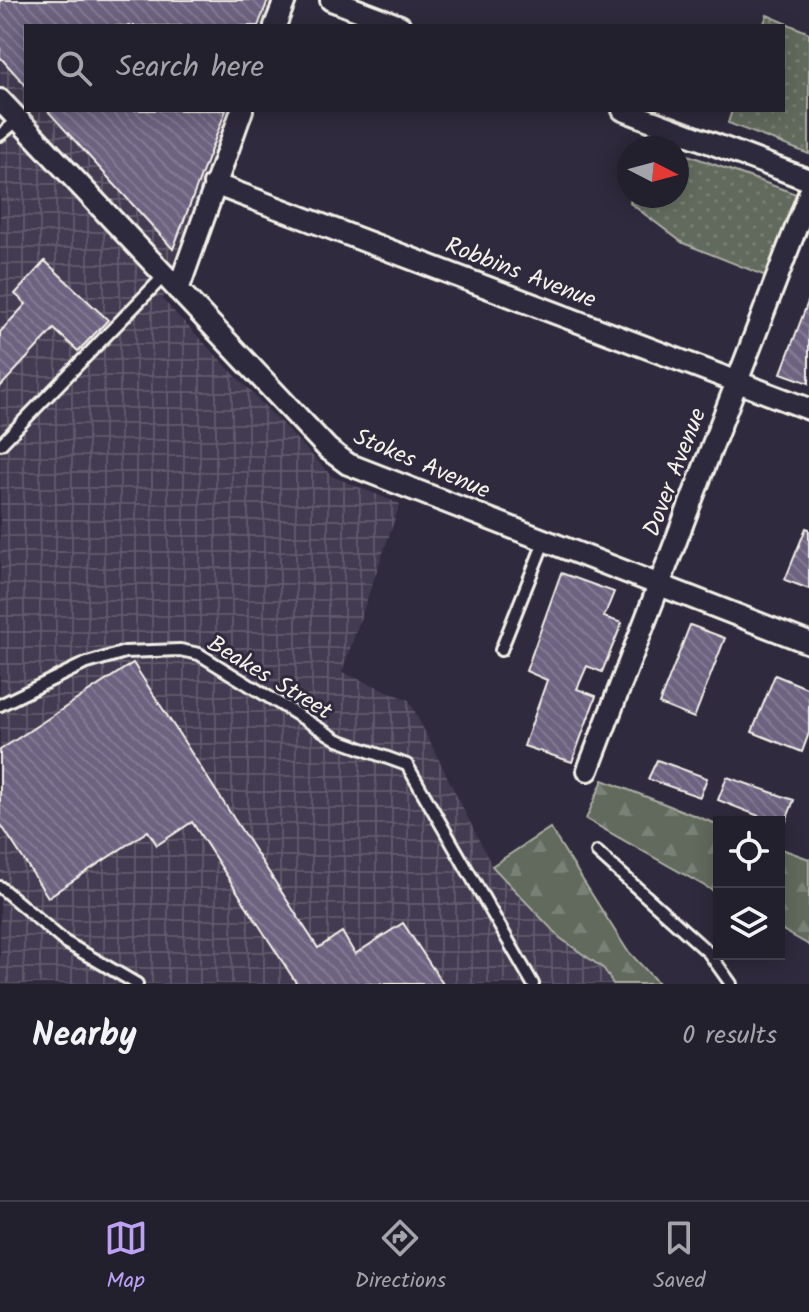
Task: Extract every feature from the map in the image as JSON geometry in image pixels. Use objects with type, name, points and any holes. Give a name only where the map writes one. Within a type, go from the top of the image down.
[{"type":"street","points":[[276,24],[285,0]]},
{"type":"street","points":[[331,0],[395,24]]},
{"type":"street","name":"Stokes Avenue","points":[[0,100],[328,449],[348,464],[809,643]]},
{"type":"street","points":[[171,283],[241,112]]},
{"type":"street","points":[[628,112],[809,180]]},
{"type":"street","name":"Robbins Avenue","points":[[214,184],[809,409]]},
{"type":"street","name":"Dover Avenue","points":[[588,770],[809,194]]},
{"type":"lane","points":[[0,135],[18,120]]},
{"type":"lane","points":[[1,444],[171,283]]},
{"type":"lane","points":[[501,650],[544,542]]},
{"type":"lane","name":"Beakes Street","points":[[0,705],[43,681],[125,652],[180,650],[199,654],[338,740],[407,765],[533,984]]},
{"type":"lane","points":[[597,852],[709,953],[731,984]]},
{"type":"lane","points":[[0,887],[65,942],[137,984]]},
{"type":"shaded area","points":[[0,0],[276,0],[267,24],[24,24],[24,112],[232,112],[174,259],[163,300],[332,476],[400,504],[342,672],[409,700],[492,866],[560,938],[604,969],[613,984],[0,984]]},
{"type":"green space","points":[[767,15],[809,33],[809,154],[728,123],[731,112],[785,112],[785,24],[764,24]]},
{"type":"green space","points":[[689,155],[799,195],[768,277],[683,243],[637,208],[689,208]]},
{"type":"green space","points":[[603,780],[713,823],[713,891],[586,819]]},
{"type":"green space","points":[[550,828],[627,950],[659,984],[613,984],[604,969],[560,938],[492,866]]},
{"type":"green space","points":[[785,850],[809,859],[809,945],[785,931]]},
{"type":"building","points":[[0,0],[268,0],[259,24],[24,24],[24,84],[0,57]]},
{"type":"building","points":[[49,112],[225,112],[173,249]]},
{"type":"building","points":[[45,261],[108,320],[78,351],[54,329],[0,387],[0,332],[26,304],[15,294]]},
{"type":"building","points":[[809,299],[809,383],[781,373]]},
{"type":"building","points":[[806,528],[809,529],[809,589],[785,580]]},
{"type":"building","points":[[561,573],[614,592],[604,617],[622,623],[602,672],[587,666],[577,689],[596,696],[572,762],[524,746],[547,680],[526,671]]},
{"type":"building","points":[[690,625],[725,638],[694,718],[659,704]]},
{"type":"building","points":[[133,663],[318,948],[342,932],[355,954],[403,923],[443,984],[297,984],[192,822],[157,845],[148,831],[48,897],[0,823],[0,750]]},
{"type":"building","points":[[775,675],[809,689],[809,733],[802,752],[752,732]]},
{"type":"building","points":[[657,760],[707,778],[700,797],[648,779]]},
{"type":"building","points":[[727,777],[794,800],[785,823],[785,816],[759,816],[718,800]]}]
